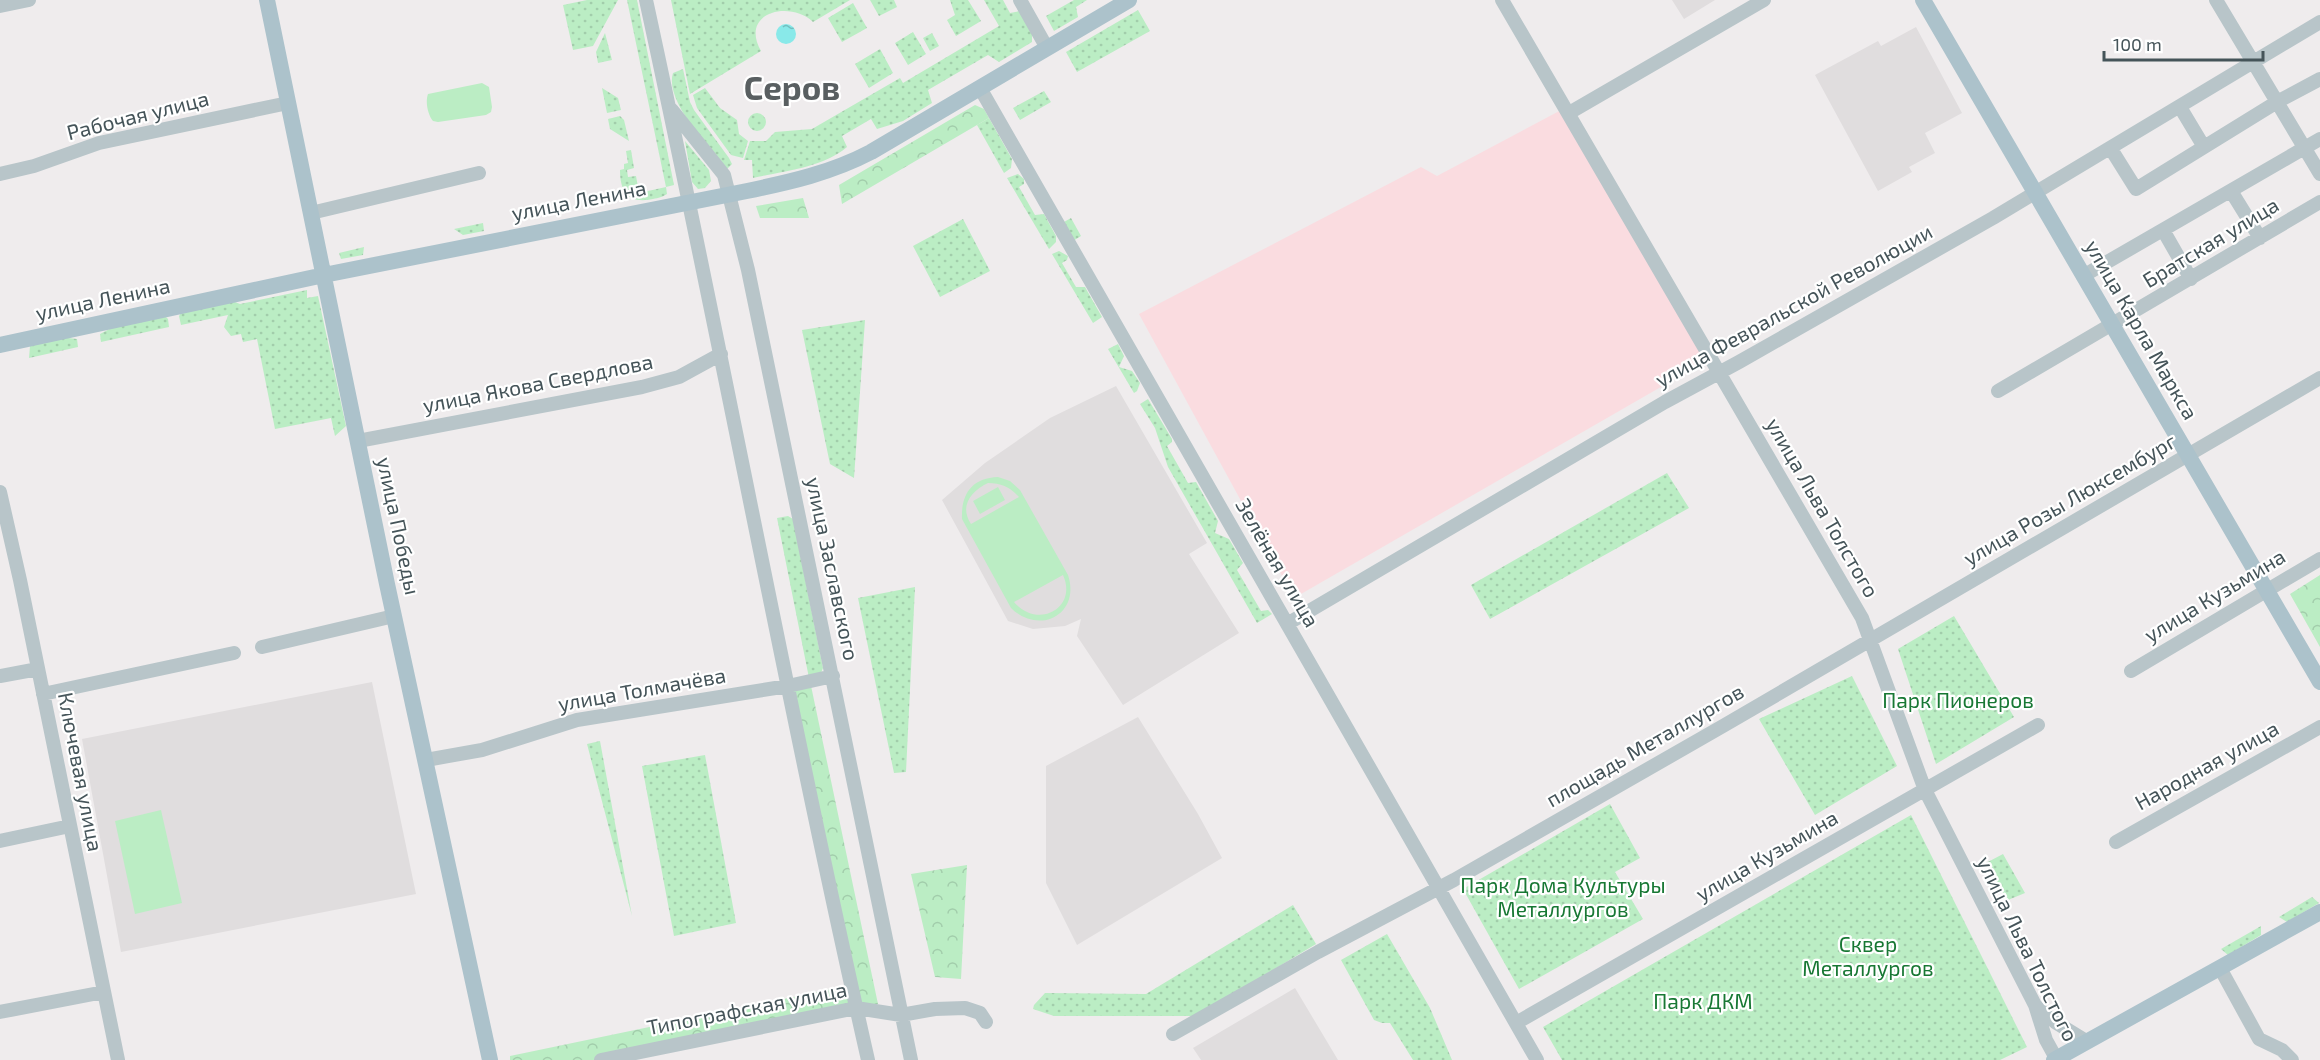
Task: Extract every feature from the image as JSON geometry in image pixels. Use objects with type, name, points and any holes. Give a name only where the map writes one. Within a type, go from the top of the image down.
[{"type":"main road","name":"улица Победы","points":[[267,0],[394,616],[490,1060]]},
{"type":"main road","name":"улица Ленина","points":[[0,345],[324,275],[799,180],[849,163],[1129,0]]},
{"type":"main road","name":"улица Карла Маркса","points":[[1923,0],[2320,682]]},
{"type":"main road","points":[[2056,1060],[2086,1041],[2320,912]]},
{"type":"street","points":[[0,6],[29,0]]},
{"type":"street","name":"улица Заславского","points":[[646,0],[690,201],[788,686],[868,1060]]},
{"type":"street","points":[[1020,0],[1047,48]]},
{"type":"street","name":"улица Льва Толстого","points":[[1502,0],[1862,618],[1925,790],[2035,1005],[2046,1040],[2056,1060]]},
{"type":"street","points":[[1569,113],[1764,0]]},
{"type":"street","points":[[2216,0],[2320,174]]},
{"type":"street","name":"улица Февральской Революции","points":[[1287,624],[1719,371],[1739,362],[2111,149],[2320,22]]},
{"type":"street","points":[[2111,149],[2136,189],[2277,102],[2320,79]]},
{"type":"street","name":"Зелёная улица","points":[[980,88],[1537,1060]]},
{"type":"street","name":"Рабочая улица","points":[[0,174],[34,166],[99,143],[288,103]]},
{"type":"street","name":"улица Заславского","points":[[669,106],[724,175],[748,270],[911,1060]]},
{"type":"street","points":[[2180,107],[2204,147]]},
{"type":"street","points":[[2083,276],[2320,139]]},
{"type":"street","points":[[311,213],[479,173]]},
{"type":"street","points":[[2231,191],[2260,238]]},
{"type":"street","name":"Братская улица","points":[[1998,392],[2320,202]]},
{"type":"street","points":[[2163,230],[2191,279]]},
{"type":"street","name":"улица Якова Свердлова","points":[[358,441],[642,387],[679,377],[721,354]]},
{"type":"street","name":"улица Розы Люксембург","points":[[1871,639],[2320,378]]},
{"type":"street","name":"Ключевая улица","points":[[0,492],[4,528],[44,694],[118,1060]]},
{"type":"street","name":"улица Кузьмина","points":[[2131,671],[2320,559]]},
{"type":"street","points":[[262,647],[394,616]]},
{"type":"street","name":"площадь Металлургов","points":[[1173,1034],[1724,726],[1871,639]]},
{"type":"street","points":[[44,694],[234,653]]},
{"type":"street","points":[[0,676],[38,669]]},
{"type":"street","name":"улица Толмачёва","points":[[426,760],[482,750],[577,720],[788,686],[833,676]]},
{"type":"street","name":"улица Кузьмина","points":[[1516,1023],[2038,725]]},
{"type":"street","name":"Народная улица","points":[[2116,842],[2320,727]]},
{"type":"street","points":[[0,841],[70,826]]},
{"type":"street","points":[[2220,968],[2259,1039],[2282,1050],[2292,1060]]},
{"type":"street","points":[[0,1012],[104,992]]},
{"type":"street","points":[[2035,1005],[2055,1022],[2086,1041]]},
{"type":"street","name":"Типографская улица","points":[[601,1060],[856,1008],[902,1015]]},
{"type":"street","points":[[902,1015],[935,1008],[965,1008],[980,1013],[987,1022]]},
{"type":"shaded area","points":[[1672,0],[1715,0],[1684,19]]},
{"type":"shaded area","points":[[1916,27],[1962,113],[1925,133],[1935,153],[1909,167],[1912,172],[1878,191],[1815,75],[1878,41],[1881,46]]},
{"type":"shaded area","points":[[1563,109],[1706,361],[1294,598],[1139,314],[1421,167],[1437,176]]},
{"type":"shaded area","points":[[1116,386],[1207,543],[1189,554],[1239,633],[1123,705],[1077,636],[1081,619],[1065,626],[1033,629],[1008,621],[942,500],[985,463],[1050,418]]},
{"type":"shaded area","points":[[372,682],[416,894],[121,952],[82,739]]},
{"type":"shaded area","points":[[1138,717],[1198,814],[1222,858],[1077,945],[1046,883],[1046,766]]},
{"type":"shaded area","points":[[1295,988],[1338,1060],[1201,1060],[1193,1048]]},
{"type":"green space","points":[[587,0],[618,0],[593,46],[573,50],[563,5]]},
{"type":"green space","points":[[627,0],[637,0],[674,185],[666,187]]},
{"type":"green space","points":[[671,0],[850,0],[813,22],[803,15],[792,12],[781,11],[770,14],[762,19],[757,27],[756,38],[761,51],[690,94]]},
{"type":"green space","points":[[870,0],[894,0],[897,7],[879,16]]},
{"type":"green space","points":[[950,0],[968,0],[981,21],[956,36],[947,20],[955,15]]},
{"type":"green space","points":[[984,0],[1003,0],[1010,13],[1020,11],[1032,34],[1032,42],[999,62],[988,55],[928,90],[932,103],[903,121],[877,129],[871,119],[842,136],[847,147],[826,160],[802,168],[753,178],[752,160],[744,160],[750,141],[766,141],[775,132],[812,129],[900,78],[903,83],[999,26]]},
{"type":"green space","points":[[1074,0],[1087,0],[1076,7],[1078,17],[1054,31],[1046,16]]},
{"type":"green space","points":[[853,3],[867,28],[842,42],[828,18]]},
{"type":"green space","points":[[1138,10],[1150,31],[1077,72],[1066,52]]},
{"type":"green space","points":[[913,32],[926,54],[908,65],[895,43]]},
{"type":"green space","points":[[605,33],[612,60],[598,63],[596,52]]},
{"type":"green space","points":[[932,33],[939,46],[930,51],[923,38]]},
{"type":"green space","points":[[880,49],[893,73],[869,88],[855,64]]},
{"type":"green space","points":[[683,69],[690,102],[729,158],[732,164],[727,169],[690,124],[675,97],[672,84],[673,73]]},
{"type":"green space","points":[[482,83],[489,87],[491,112],[486,115],[433,121],[428,108],[428,94]]},
{"type":"green space","points":[[602,88],[618,98],[621,110],[607,113]]},
{"type":"green space","points":[[705,88],[720,108],[737,120],[739,134],[748,141],[743,158],[731,155],[697,108],[693,95]]},
{"type":"green space","points":[[1044,91],[1051,102],[1020,120],[1013,108]]},
{"type":"green space","points":[[975,105],[984,109],[989,118],[842,204],[839,185]]},
{"type":"green space","points":[[757,113],[765,118],[766,122],[761,130],[757,131],[749,126],[748,122],[753,114]]},
{"type":"green space","points":[[620,116],[624,120],[629,141],[610,129],[608,119]]},
{"type":"green space","points":[[989,118],[1012,159],[1011,168],[1004,173],[977,125]]},
{"type":"green space","points":[[685,141],[709,170],[711,181],[705,188],[698,189],[692,182]]},
{"type":"green space","points":[[631,150],[634,168],[627,170],[628,177],[636,176],[639,193],[666,187],[667,194],[655,199],[638,200],[628,195],[624,191],[620,178],[620,170],[624,169],[624,164],[628,163],[626,151]]},
{"type":"green space","points":[[1018,174],[1024,179],[1024,184],[1019,187],[1035,215],[1044,214],[1056,236],[1056,242],[1049,249],[1007,178]]},
{"type":"green space","points":[[803,198],[809,218],[760,218],[756,206]]},
{"type":"green space","points":[[1071,218],[1081,236],[1073,241],[1064,222]]},
{"type":"green space","points":[[963,219],[990,271],[940,297],[913,246]]},
{"type":"green space","points":[[483,223],[484,231],[463,235],[454,229]]},
{"type":"green space","points":[[364,247],[363,255],[341,259],[339,253]]},
{"type":"green space","points":[[1059,251],[1068,256],[1067,260],[1062,263],[1076,287],[1085,287],[1102,317],[1093,323],[1052,254]]},
{"type":"green space","points":[[307,290],[307,298],[318,296],[346,426],[335,436],[331,418],[275,429],[257,339],[243,342],[241,334],[231,336],[224,327],[228,315],[181,325],[179,316],[182,311],[230,300],[240,304]]},
{"type":"green space","points":[[164,315],[168,319],[169,327],[101,342],[100,334],[117,325]]},
{"type":"green space","points":[[865,320],[854,478],[830,464],[802,330]]},
{"type":"green space","points":[[60,337],[77,339],[78,347],[29,358],[30,346]]},
{"type":"green space","points":[[1118,344],[1124,356],[1119,367],[1132,371],[1140,383],[1134,393],[1108,349]]},
{"type":"green space","points":[[1148,399],[1172,439],[1167,446],[1188,483],[1196,482],[1218,521],[1215,533],[1229,539],[1243,563],[1237,570],[1261,611],[1268,610],[1272,614],[1257,623],[1168,467],[1155,428],[1140,404]]},
{"type":"green space","points":[[1667,473],[1689,508],[1490,619],[1471,585]]},
{"type":"green space","points":[[998,477],[1010,481],[1020,490],[1068,575],[1069,601],[1055,617],[1034,620],[1022,616],[1011,608],[962,519],[963,502],[966,495],[974,484]],"holes":[[[988,483],[1005,486],[1019,497],[971,524],[966,511],[969,500],[976,490]],[[1063,575],[1066,587],[1065,597],[1053,611],[1034,614],[1014,602]]]},
{"type":"green space","points":[[998,487],[1005,500],[980,514],[973,501]]},
{"type":"green space","points":[[788,516],[793,519],[823,668],[821,673],[809,678],[777,518]]},
{"type":"green space","points":[[2320,575],[2320,647],[2290,594]]},
{"type":"green space","points":[[915,587],[906,772],[894,773],[858,598]]},
{"type":"green space","name":"Парк Пионеров","points":[[1954,616],[2014,717],[1936,764],[1898,649]]},
{"type":"green space","points":[[1852,676],[1897,766],[1815,815],[1759,719]]},
{"type":"green space","points":[[810,681],[878,1004],[601,1060],[510,1060],[510,1056],[851,985],[788,686]]},
{"type":"green space","points":[[600,741],[632,916],[587,744]]},
{"type":"green space","points":[[705,755],[736,923],[674,936],[642,766]]},
{"type":"green space","name":"Парк Дома Культуры Металлургов","points":[[1610,804],[1640,858],[1615,872],[1643,919],[1519,989],[1463,889]]},
{"type":"green space","points":[[161,810],[182,903],[135,914],[115,821]]},
{"type":"green space","name":"Сквер Металлургов","points":[[1911,815],[2027,1047],[2000,1060],[1562,1060],[1543,1027]]},
{"type":"green space","points":[[2003,854],[2025,893],[2008,900],[1984,864]]},
{"type":"green space","points":[[967,865],[961,979],[935,977],[911,874]]},
{"type":"green space","points":[[2312,897],[2319,903],[2287,922],[2279,917]]},
{"type":"green space","points":[[1293,905],[1316,944],[1197,1016],[1054,1016],[1033,1009],[1045,993],[1146,994]]},
{"type":"green space","points":[[2261,926],[2261,935],[2228,955],[2221,949]]},
{"type":"green space","points":[[1387,934],[1430,1008],[1452,1060],[1413,1060],[1390,1023],[1374,1020],[1341,960]]},
{"type":"water","points":[[786,24],[793,27],[796,34],[793,41],[786,44],[779,41],[776,34],[779,27]]},
{"type":"district","name":"Серов","points":[[792,88]]},
{"type":"park label","name":"Парк ДКМ","points":[[1703,1002]]}]
